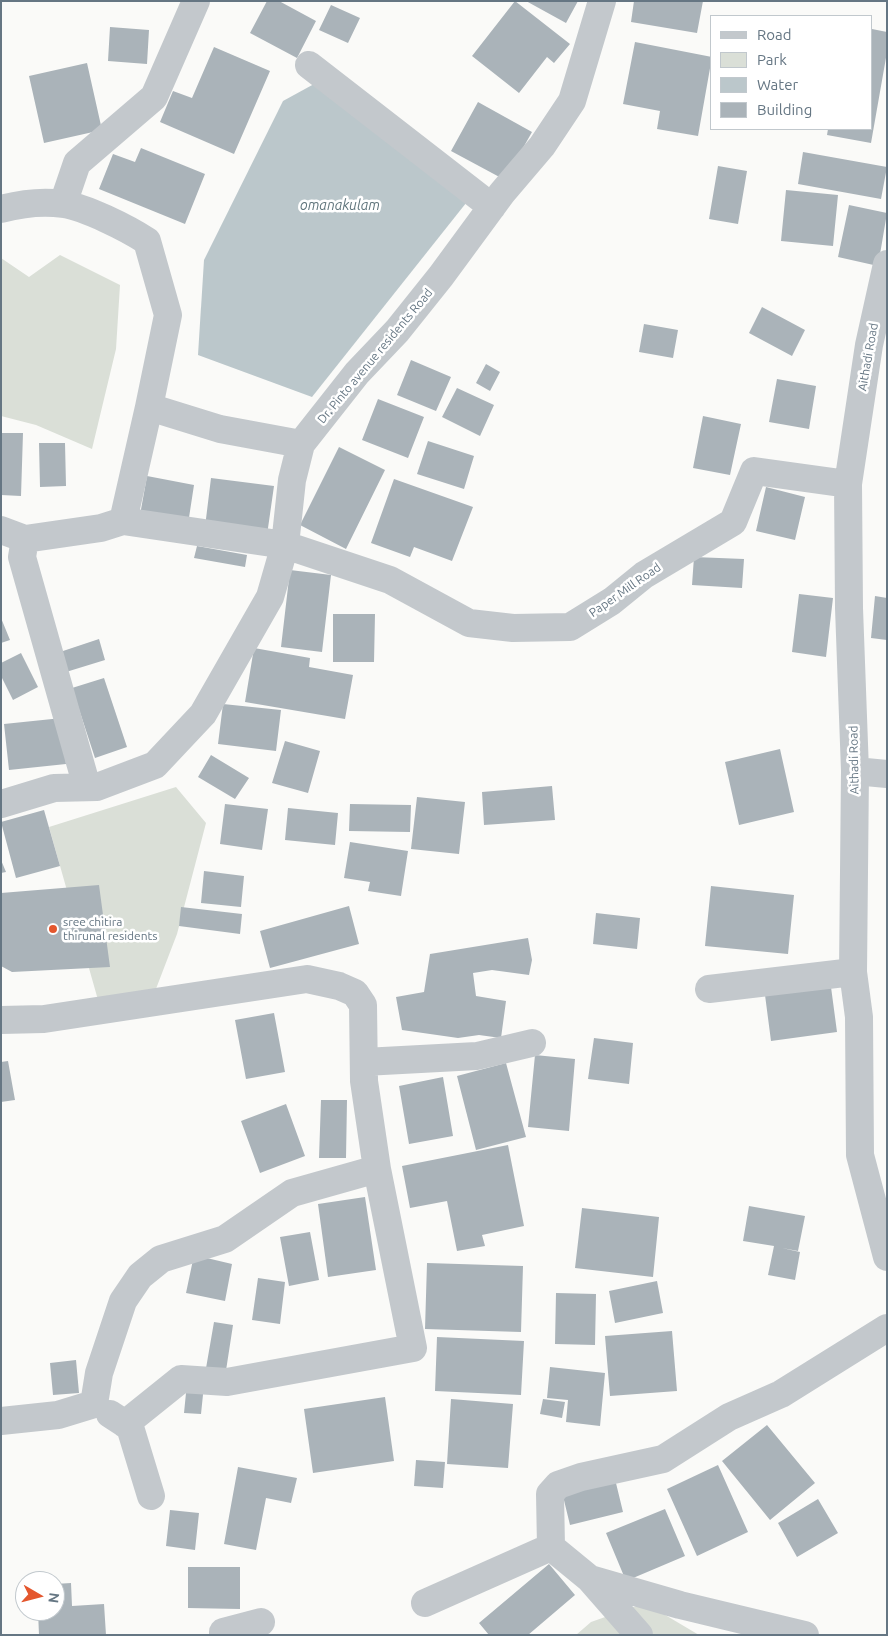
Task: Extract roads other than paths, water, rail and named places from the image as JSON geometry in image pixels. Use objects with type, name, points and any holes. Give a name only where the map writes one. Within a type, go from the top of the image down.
[{"type":"street","points":[[63,204],[77,163],[154,97],[196,1]]},
{"type":"street","name":"Dr. Pinto avenue residents Road","points":[[1,804],[54,788],[97,787],[155,765],[203,714],[270,597],[285,545],[292,480],[301,444],[357,373],[397,331],[436,283],[492,207],[542,146],[572,101],[602,1]]},
{"type":"street","points":[[309,65],[492,207]]},
{"type":"street","points":[[1,208],[16,205],[63,204],[124,226],[147,241],[168,315],[123,521]]},
{"type":"street","name":"Aithadi Road","points":[[887,264],[869,345],[848,484],[849,608],[855,771],[853,972],[858,1017],[860,1155],[887,1257]]},
{"type":"street","points":[[149,407],[220,429],[301,444]]},
{"type":"street","name":"Paper Mill Road","points":[[285,545],[390,580],[469,623],[513,628],[570,627],[612,602],[644,575],[734,522],[754,471],[848,484]]},
{"type":"street","points":[[87,787],[12,546],[101,528],[123,521],[285,545]]},
{"type":"street","points":[[855,771],[887,774]]},
{"type":"street","points":[[709,989],[853,972]]},
{"type":"street","points":[[1,1020],[44,1019],[307,979],[339,986],[355,994],[363,1005],[364,1081],[377,1169],[413,1348],[227,1382],[181,1379],[125,1424]]},
{"type":"street","points":[[364,1062],[477,1056],[532,1043]]},
{"type":"street","points":[[94,1404],[99,1373],[123,1300],[140,1276],[161,1259],[225,1239],[292,1192],[377,1169]]},
{"type":"street","points":[[639,1635],[590,1579],[551,1547],[550,1494],[558,1485],[620,1467],[663,1459],[729,1417],[781,1394],[887,1328]]},
{"type":"street","points":[[1,1420],[58,1415],[94,1404],[130,1426],[151,1496]]},
{"type":"street","points":[[425,1603],[551,1547]]},
{"type":"street","points":[[590,1579],[680,1606],[805,1635]]},
{"type":"street","points":[[223,1635],[223,1632],[261,1622]]},
{"type":"water","name":"omanakulam","points":[[336,72],[474,193],[312,397],[198,355],[204,260],[283,101]]},
{"type":"place","name":"sree chitira thirunal residents","points":[[53,929]]}]
